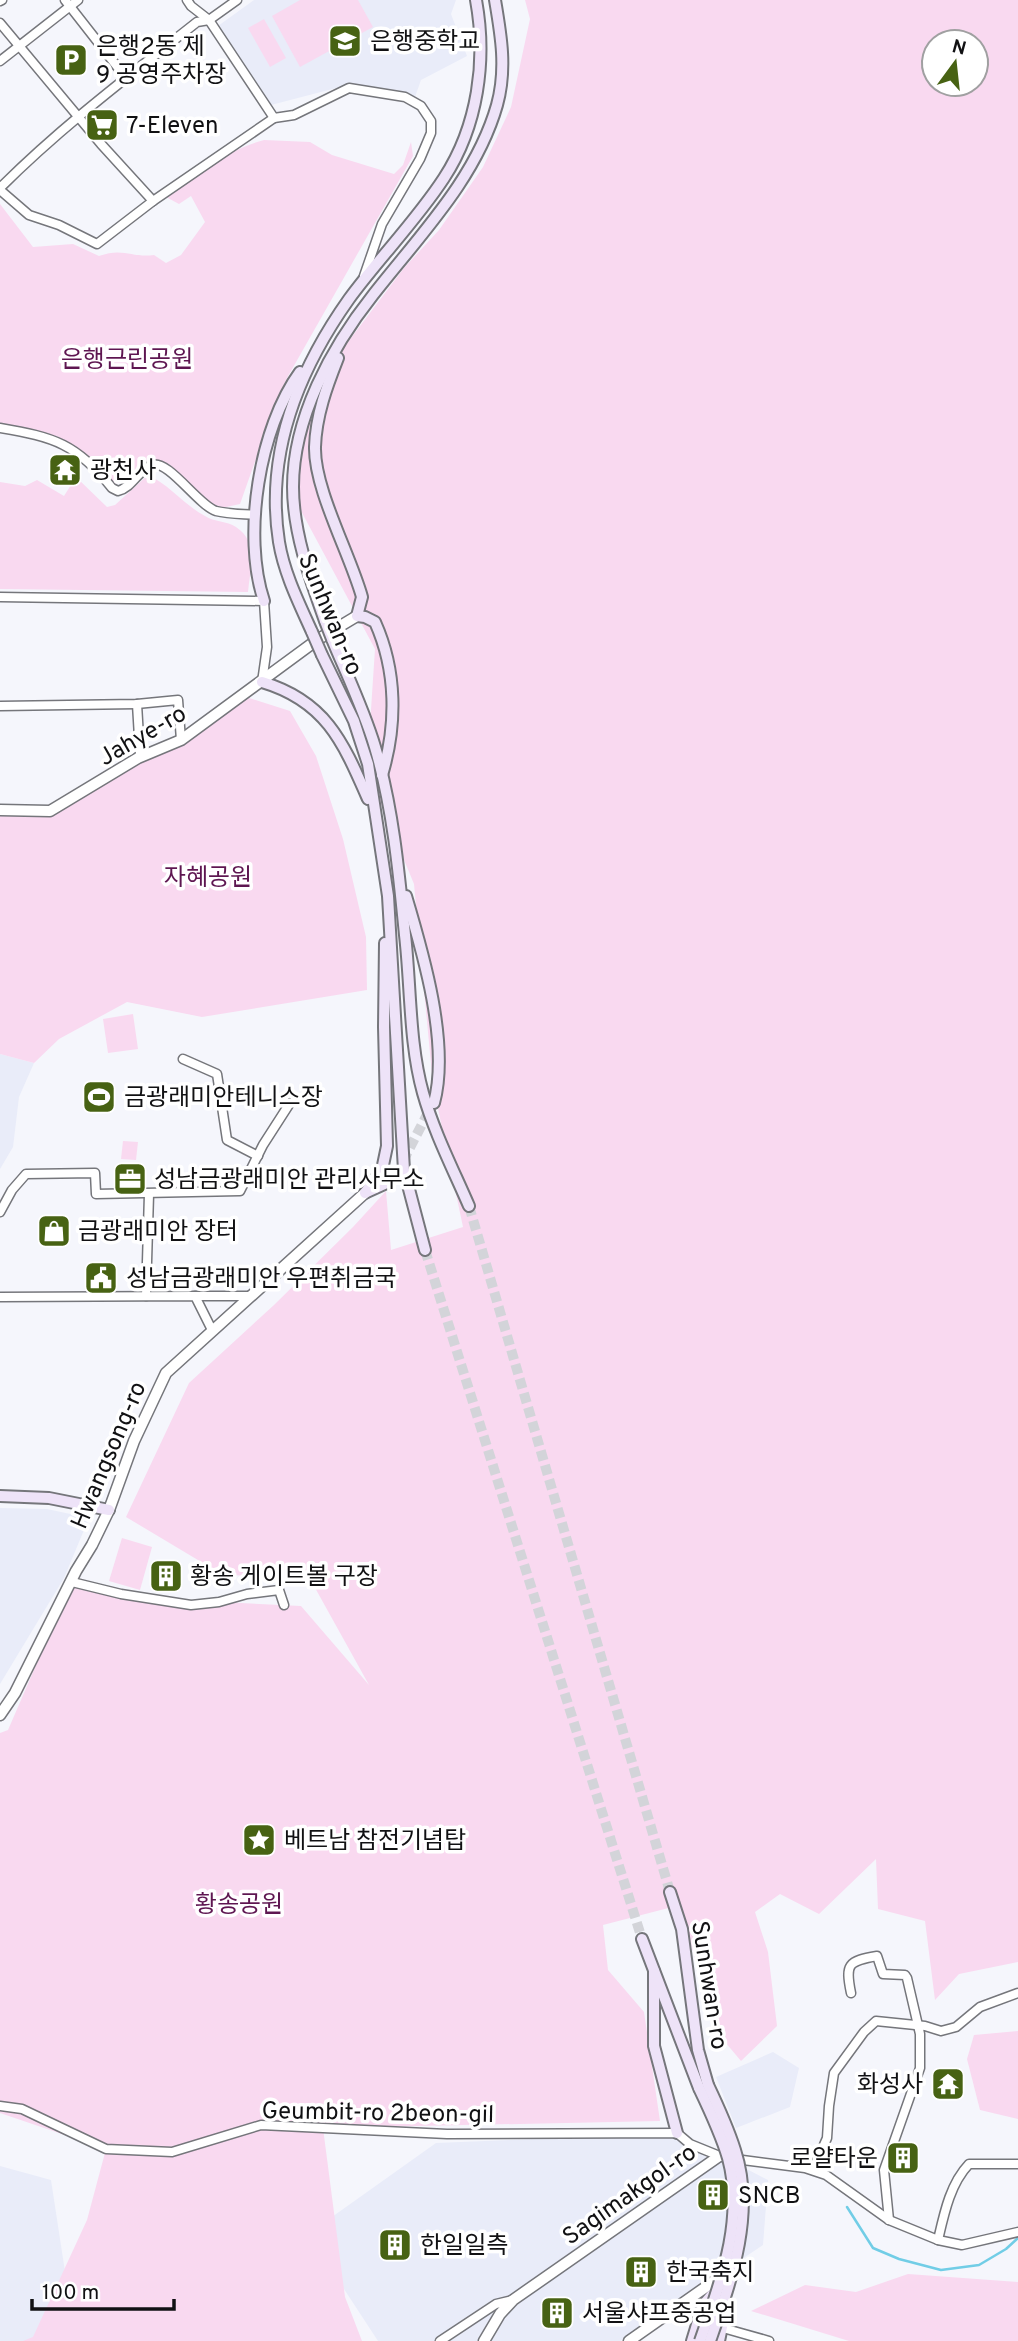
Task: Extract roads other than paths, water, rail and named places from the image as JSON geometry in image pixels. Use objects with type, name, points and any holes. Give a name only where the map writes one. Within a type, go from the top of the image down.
[{"type":"main road","name":"Sunhwan-ro","points":[[425,1250],[404,1170],[387,896],[368,764],[362,741],[294,591],[279,544],[276,478],[281,442],[290,408],[318,347],[362,284],[432,196],[461,144],[476,100],[481,73],[481,35],[476,0]]},
{"type":"main road","name":"Sunhwan-ro","points":[[469,1206],[432,1123],[418,1073],[398,868],[376,750],[313,587],[297,523],[293,490],[299,435],[318,384],[372,295],[436,218],[464,175],[489,127],[497,105],[503,61],[503,44],[495,0]]},
{"type":"main road","points":[[353,323],[327,384],[318,421],[315,449],[321,483],[362,597],[357,616],[375,622],[389,669],[393,708],[391,744],[381,776]]},
{"type":"main road","points":[[264,601],[258,584],[254,515],[258,482],[275,419],[290,385],[318,347]]},
{"type":"main road","points":[[262,682],[293,693],[321,716],[352,762],[373,811]]},
{"type":"main road","points":[[398,868],[426,971],[437,1036],[438,1088],[434,1103]]},
{"type":"main road","points":[[365,1193],[382,1170],[387,1146],[383,966],[387,896]]},
{"type":"main road","points":[[365,1193],[389,1182],[396,1173]]},
{"type":"main road","points":[[0,1496],[49,1498],[109,1510]]},
{"type":"main road","name":"Sunhwan-ro","points":[[670,1892],[682,1929],[703,2087]]},
{"type":"main road","name":"Sunhwan-ro","points":[[642,1939],[703,2087]]},
{"type":"main road","points":[[654,1971],[654,2046],[677,2133]]},
{"type":"main road","points":[[700,2341],[727,2261],[733,2201],[728,2158],[703,2087]]},
{"type":"main road","points":[[703,2087],[736,2152],[742,2209],[736,2263],[710,2341]]},
{"type":"main road","points":[[719,2341],[732,2269]]},
{"type":"main road","points":[[692,2341],[703,2305],[732,2269]]},
{"type":"street","points":[[0,61],[67,3],[78,0]]},
{"type":"street","points":[[187,0],[209,20],[274,118]]},
{"type":"street","points":[[237,0],[209,20],[197,22],[126,78],[0,189],[29,215],[59,225],[97,244],[153,201],[274,118],[294,115],[349,88],[405,97],[421,106],[432,121],[431,133],[420,159],[382,224],[362,284]]},
{"type":"street","points":[[67,3],[126,78]]},
{"type":"street","points":[[0,23],[101,144],[153,201]]},
{"type":"street","points":[[0,428],[27,432],[77,451],[118,491],[127,487],[150,465],[156,464],[164,467],[194,497],[215,510],[254,515]]},
{"type":"street","points":[[0,597],[264,601],[267,647],[262,682]]},
{"type":"street","name":"Jahye-ro","points":[[0,810],[50,811],[138,758],[181,740],[317,640],[357,616]]},
{"type":"street","points":[[0,705],[137,704],[178,700],[181,740]]},
{"type":"street","points":[[137,704],[138,758]]},
{"type":"street","points":[[183,1059],[217,1074],[227,1140],[258,1156]]},
{"type":"street","points":[[0,1212],[12,1190],[26,1174],[95,1173],[96,1194],[240,1191],[290,1103]]},
{"type":"street","name":"Hwangsong-ro","points":[[0,1715],[15,1693],[109,1510],[134,1441],[166,1373],[365,1193]]},
{"type":"street","points":[[146,1296],[149,1194]]},
{"type":"street","points":[[195,1296],[212,1330]]},
{"type":"street","points":[[0,1297],[250,1296]]},
{"type":"street","points":[[72,1582],[121,1594],[191,1605],[279,1590],[284,1605]]},
{"type":"street","points":[[851,1993],[847,1971],[851,1965],[857,1959],[877,1956],[883,1974],[905,1975],[922,2026],[920,2068],[884,2170],[889,2220]]},
{"type":"street","points":[[813,2170],[827,2138],[832,2082],[841,2063],[864,2032],[876,2021],[942,2031],[956,2028],[980,2007],[1018,1993]]},
{"type":"street","name":"Geumbit-ro 2beon-gil","points":[[0,2106],[22,2109],[106,2149],[172,2152],[261,2125],[447,2134],[677,2133]]},
{"type":"street","points":[[677,2133],[690,2144],[718,2157]]},
{"type":"street","name":"Sagimakgol-ro","points":[[484,2341],[500,2314],[513,2300],[718,2157],[813,2170],[826,2175],[889,2220],[937,2240],[962,2245],[1016,2233]]},
{"type":"street","points":[[629,2341],[732,2269],[740,2221],[735,2159]]},
{"type":"street","points":[[937,2240],[960,2173],[970,2164],[1018,2164]]},
{"type":"street","points":[[440,2341],[496,2304],[513,2300]]},
{"type":"street","points":[[723,2328],[769,2341]]},
{"type":"waterway","points":[[847,2207],[873,2248],[899,2259],[941,2270],[979,2265],[1006,2249],[1018,2238]]},
{"type":"tunnel","points":[[403,1161],[431,1107]]},
{"type":"tunnel","points":[[469,1206],[670,1892]]},
{"type":"tunnel","points":[[425,1250],[642,1939]]},
{"type":"place","name":"은행중학교","points":[[345,41]]},
{"type":"place","name":"은행2동 제 9 공영주차장","points":[[71,60]]},
{"type":"place","name":"7-Eleven","points":[[102,125]]},
{"type":"place","name":"광천사","points":[[65,470]]},
{"type":"place","name":"금광래미안테니스장","points":[[99,1097]]},
{"type":"place","name":"성남금광래미안 관리사무소","points":[[130,1179]]},
{"type":"place","name":"금광래미안 장터","points":[[54,1231]]},
{"type":"place","name":"성남금광래미안 우편취금국","points":[[101,1278]]},
{"type":"place","name":"황송 게이트볼 구장","points":[[166,1576]]},
{"type":"place","name":"베트남 참전기념탑","points":[[259,1840]]},
{"type":"place","name":"화성사","points":[[948,2084]]},
{"type":"place","name":"로얄타운","points":[[903,2158]]},
{"type":"place","name":"SNCB","points":[[713,2195]]},
{"type":"place","name":"한일일측","points":[[395,2245]]},
{"type":"place","name":"한국축지","points":[[641,2272]]},
{"type":"place","name":"서울샤프중공업","points":[[557,2313]]},
{"type":"park label","name":"은행근린공원","points":[[127,359]]},
{"type":"park label","name":"자혜공원","points":[[208,877]]},
{"type":"park label","name":"황송공원","points":[[239,1904]]}]
